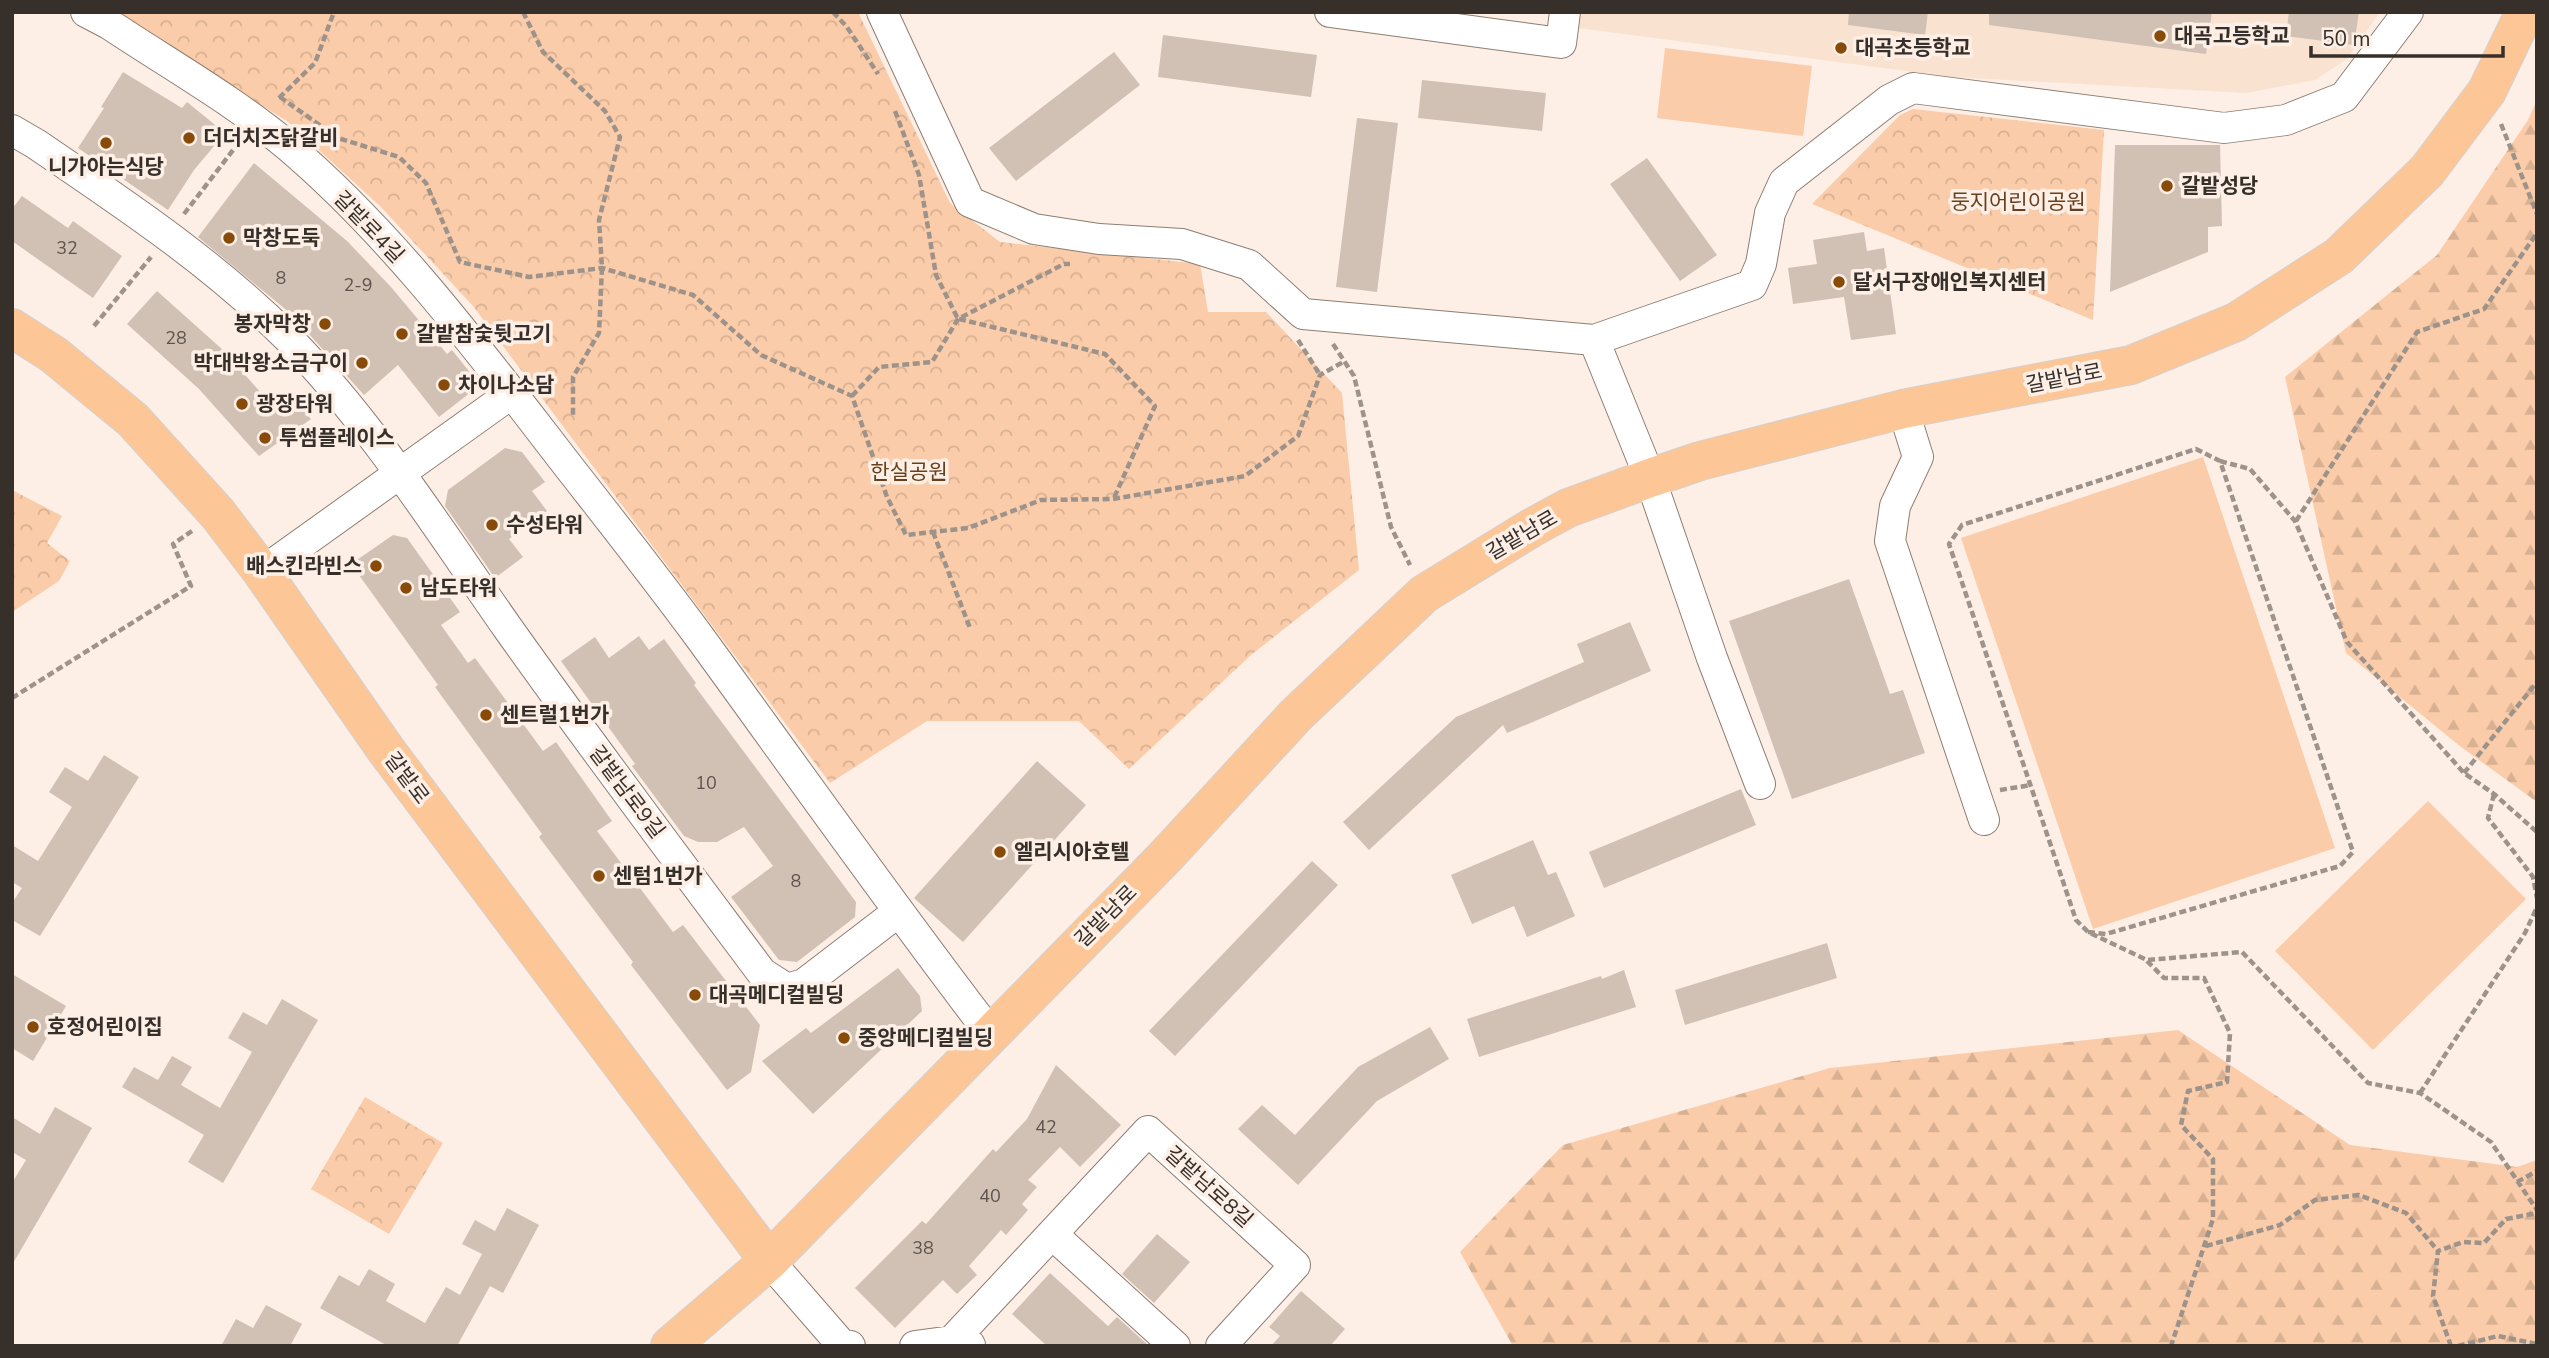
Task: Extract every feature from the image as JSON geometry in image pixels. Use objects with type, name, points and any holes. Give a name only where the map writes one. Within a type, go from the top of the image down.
[{"type":"main road","name":"갈밭남로","points":[[670,1346],[769,1261],[1166,856],[1296,715],[1424,594],[1532,527],[1568,508],[1700,461],[1903,409],[2132,365],[2236,322],[2339,256],[2427,171],[2487,91],[2525,12]]},
{"type":"main road","name":"갈밭로","points":[[12,328],[54,355],[133,419],[218,514],[262,572],[386,750],[769,1261]]},
{"type":"street","name":"갈밭로4길","points":[[86,12],[109,24],[256,120],[291,148],[356,211],[452,318],[512,393]]},
{"type":"street","points":[[882,12],[970,202],[1034,229],[1099,239],[1182,244],[1249,265],[1303,314],[1302,322],[1594,340],[1752,285],[1761,264],[1770,213],[1784,182],[1889,100],[1913,88],[2224,128],[2286,120],[2344,97],[2409,12]]},
{"type":"street","points":[[1331,12],[1561,43],[1565,12]]},
{"type":"street","points":[[12,130],[36,144],[213,269],[288,338],[331,386],[400,474]]},
{"type":"street","points":[[1594,340],[1650,478],[1712,658],[1760,784]]},
{"type":"street","points":[[262,572],[512,393],[699,637],[898,912],[990,1033]]},
{"type":"street","points":[[1903,409],[1918,457],[1895,506],[1891,541],[1984,820]]},
{"type":"street","name":"갈밭남로9길","points":[[400,474],[574,721],[762,973],[787,989],[804,984],[898,912]]},
{"type":"street","name":"갈밭남로8길","points":[[915,1346],[964,1343],[1052,1234],[1148,1131],[1295,1265],[1221,1346]]},
{"type":"street","points":[[1052,1234],[1175,1346]]},
{"type":"street","points":[[769,1261],[841,1345],[850,1346]]},
{"type":"path","points":[[256,120],[315,63],[334,12]]},
{"type":"path","points":[[523,12],[543,52],[605,111],[620,137],[599,220],[599,333],[573,377],[573,417]]},
{"type":"path","points":[[833,12],[848,27],[878,74]]},
{"type":"path","points":[[2487,91],[2537,214]]},
{"type":"path","points":[[280,97],[338,138],[398,157],[426,183],[460,261],[529,277],[601,268],[693,295],[761,355],[852,396],[887,497],[906,535],[968,528],[1041,500],[1113,499],[1245,476],[1298,436],[1321,374],[1302,322]]},
{"type":"path","points":[[890,99],[919,175],[936,275],[958,319]]},
{"type":"path","points":[[2295,521],[2417,332],[2484,309],[2537,233]]},
{"type":"path","points":[[852,396],[878,367],[932,362],[958,319],[1064,264],[1077,263]]},
{"type":"path","points":[[958,319],[1105,354],[1155,406],[1113,499]]},
{"type":"path","points":[[1302,322],[1345,361],[1354,376],[1391,527],[1424,594]]},
{"type":"path","points":[[1321,374],[1345,361]]},
{"type":"path","points":[[2171,1346],[2213,1219],[2213,1158],[2181,1125],[2188,1091],[2227,1082],[2230,1033],[2204,978],[2164,978],[2147,960],[2088,932],[2076,920],[1949,544],[1962,525],[2196,449],[2220,461],[2250,469],[2295,521],[2347,642],[2464,773],[2494,794],[2537,832]]},
{"type":"path","points":[[2088,932],[2106,934],[2340,866],[2353,852],[2220,461]]},
{"type":"path","points":[[12,698],[191,586],[173,544],[218,514]]},
{"type":"path","points":[[933,532],[970,628]]},
{"type":"path","points":[[2464,773],[2537,682]]},
{"type":"path","points":[[2008,788],[2031,785]]},
{"type":"path","points":[[2494,794],[2488,818],[2533,877],[2537,898]]},
{"type":"path","points":[[2420,1093],[2525,933],[2537,907]]},
{"type":"path","points":[[2147,960],[2242,952],[2368,1083],[2420,1093],[2491,1142],[2537,1212],[2506,1219],[2484,1243],[2463,1242],[2438,1251]]},
{"type":"path","points":[[2517,1182],[2537,1171]]},
{"type":"path","points":[[2205,1246],[2280,1225],[2315,1200],[2359,1195],[2406,1213],[2438,1251],[2432,1296],[2451,1346]]},
{"type":"path","points":[[2458,1346],[2498,1336],[2536,1345]]},
{"type":"shaded area","name":"대곡고등학교","points":[[1580,12],[2380,12],[2347,59],[2315,80],[2246,93],[1952,77],[1578,28]]},
{"type":"green space","name":"한실공원","points":[[110,12],[858,12],[950,203],[1000,242],[1200,264],[1208,312],[1266,312],[1342,393],[1359,570],[1251,655],[1129,769],[1079,721],[927,721],[830,783],[473,306],[380,206],[287,121]]},
{"type":"green space","points":[[1665,48],[1812,66],[1803,136],[1657,118]]},
{"type":"green space","points":[[2537,100],[2537,802],[2461,747],[2346,653],[2285,377],[2437,255],[2528,120]]},
{"type":"green space","name":"둥지어린이공원","points":[[1913,109],[2104,130],[2093,320],[1812,204],[1900,115]]},
{"type":"green space","points":[[2203,457],[2335,848],[2093,929],[1961,538]]},
{"type":"green space","points":[[12,490],[62,516],[47,543],[70,561],[59,581],[12,612]]},
{"type":"green space","points":[[2428,801],[2526,899],[2373,1050],[2275,951]]},
{"type":"green space","points":[[2178,1030],[2350,1145],[2517,1167],[2537,1160],[2537,1346],[1513,1346],[1460,1252],[1563,1145],[1830,1068]]},
{"type":"green space","points":[[365,1097],[443,1143],[389,1234],[311,1189]]},
{"type":"building","points":[[1849,12],[1928,12],[1925,35],[1848,25]]},
{"type":"building","points":[[1989,12],[2212,12],[2206,54],[1989,25]]},
{"type":"building","points":[[2289,12],[2359,12],[2354,45],[2286,36]]},
{"type":"building","points":[[1163,35],[1317,55],[1311,97],[1158,77]]},
{"type":"building","points":[[1114,52],[1140,85],[1016,181],[989,148]]},
{"type":"building","points":[[123,72],[182,108],[187,102],[225,133],[194,170],[168,210],[78,148]]},
{"type":"building","points":[[1422,80],[1546,93],[1542,131],[1418,118]]},
{"type":"building","points":[[1357,118],[1398,123],[1377,292],[1336,287]]},
{"type":"building","name":"갈밭성당","points":[[2115,145],[2220,145],[2222,226],[2208,227],[2208,252],[2110,292]]},
{"type":"building","points":[[1647,158],[1717,255],[1680,281],[1610,184]]},
{"type":"building","points":[[254,163],[347,241],[391,287],[447,354],[452,350],[472,375],[471,392],[439,417],[398,365],[364,395],[290,313],[198,237]]},
{"type":"building","points":[[22,196],[68,228],[73,221],[122,256],[93,298],[12,241],[12,209]]},
{"type":"building","name":"달서구장애인복지센터","points":[[1864,232],[1867,251],[1884,248],[1896,334],[1851,340],[1844,297],[1793,304],[1788,268],[1817,264],[1813,240]]},
{"type":"building","points":[[157,291],[223,350],[277,411],[292,398],[311,419],[259,456],[199,389],[127,324]]},
{"type":"building","name":"수성타워","points":[[505,448],[522,452],[545,482],[532,491],[547,511],[509,539],[523,557],[495,578],[445,506],[448,490]]},
{"type":"building","points":[[393,535],[407,538],[460,612],[441,625],[468,663],[475,658],[543,751],[556,742],[612,821],[597,831],[673,932],[683,925],[760,1025],[751,1072],[727,1090],[631,965],[633,962],[539,837],[542,834],[435,687],[438,685],[351,564]]},
{"type":"building","points":[[1849,579],[1890,694],[1903,690],[1925,753],[1792,799],[1729,621]]},
{"type":"building","points":[[1630,622],[1651,671],[1507,733],[1503,725],[1369,850],[1343,822],[1456,717],[1584,662],[1577,644]]},
{"type":"building","points":[[639,636],[649,650],[664,639],[696,683],[694,685],[856,902],[855,917],[797,962],[779,960],[731,897],[773,866],[744,827],[717,842],[698,842],[684,836],[632,766],[635,764],[561,661],[595,637],[609,658]]},
{"type":"building","points":[[104,755],[139,777],[40,936],[12,920],[12,903],[22,888],[12,882],[12,845],[38,861],[72,807],[49,792],[65,767],[88,781]]},
{"type":"building","name":"엘리시아호텔","points":[[1037,761],[1086,805],[963,942],[914,898]]},
{"type":"building","points":[[1741,789],[1756,825],[1604,888],[1589,852]]},
{"type":"building","points":[[1533,840],[1548,875],[1556,872],[1575,916],[1527,937],[1514,906],[1472,924],[1451,875]]},
{"type":"building","points":[[1312,861],[1338,885],[1175,1056],[1149,1031]]},
{"type":"building","points":[[1827,943],[1837,978],[1685,1025],[1675,990]]},
{"type":"building","name":"중앙메디컬빌딩","points":[[898,968],[920,996],[922,1011],[813,1114],[762,1061],[806,1028],[811,1033]]},
{"type":"building","points":[[1624,970],[1636,1007],[1479,1057],[1467,1019]]},
{"type":"building","name":"호정어린이집","points":[[12,974],[66,1006],[33,1061],[12,1048]]},
{"type":"building","points":[[282,999],[318,1020],[223,1183],[188,1162],[204,1135],[122,1087],[134,1067],[158,1080],[172,1056],[192,1067],[181,1085],[220,1108],[252,1052],[228,1038],[243,1012],[267,1025]]},
{"type":"building","points":[[1430,1027],[1449,1059],[1377,1101],[1298,1185],[1238,1129],[1262,1105],[1295,1135],[1358,1067]]},
{"type":"building","points":[[1056,1065],[1121,1125],[1080,1167],[1060,1147],[1028,1180],[1037,1187],[1022,1204],[1028,1210],[1006,1235],[1001,1230],[969,1266],[977,1275],[957,1294],[943,1280],[895,1328],[855,1288],[922,1221],[926,1224],[993,1149],[996,1152],[1027,1119]]},
{"type":"building","points":[[55,1107],[92,1128],[12,1265],[12,1183],[26,1160],[12,1152],[12,1117],[40,1134]]},
{"type":"building","points":[[507,1208],[539,1225],[503,1293],[490,1286],[457,1346],[388,1346],[320,1308],[339,1275],[359,1286],[369,1269],[395,1284],[386,1301],[425,1323],[446,1287],[460,1295],[482,1254],[462,1244],[475,1220],[495,1231]]},
{"type":"building","points":[[1157,1234],[1190,1262],[1154,1303],[1122,1274]]},
{"type":"building","points":[[1050,1273],[1108,1326],[1117,1317],[1149,1346],[1047,1346],[1012,1314]]},
{"type":"building","points":[[1301,1291],[1345,1329],[1330,1346],[1271,1346],[1280,1336],[1269,1327]]},
{"type":"building","points":[[266,1305],[302,1324],[290,1346],[221,1346],[236,1319],[253,1328]]},
{"type":"place","name":"대곡고등학교","points":[[2160,36]]},
{"type":"place","name":"대곡초등학교","points":[[1841,48]]},
{"type":"place","name":"더더치즈닭갈비","points":[[189,138]]},
{"type":"place","name":"니가아는식당","points":[[106,143]]},
{"type":"place","name":"갈밭성당","points":[[2167,186]]},
{"type":"place","name":"막창도둑","points":[[229,238]]},
{"type":"place","name":"달서구장애인복지센터","points":[[1839,282]]},
{"type":"place","name":"봉자막창","points":[[325,324]]},
{"type":"place","name":"갈밭참숯뒷고기","points":[[402,334]]},
{"type":"place","name":"박대박왕소금구이","points":[[362,363]]},
{"type":"place","name":"차이나소담","points":[[444,385]]},
{"type":"place","name":"광장타워","points":[[242,404]]},
{"type":"place","name":"투썸플레이스","points":[[265,438]]},
{"type":"place","name":"수성타워","points":[[492,525]]},
{"type":"place","name":"배스킨라빈스","points":[[376,566]]},
{"type":"place","name":"남도타워","points":[[406,588]]},
{"type":"place","name":"센트럴1번가","points":[[486,715]]},
{"type":"place","name":"엘리시아호텔","points":[[1000,852]]},
{"type":"place","name":"센텀1번가","points":[[599,876]]},
{"type":"place","name":"대곡메디컬빌딩","points":[[695,995]]},
{"type":"place","name":"호정어린이집","points":[[33,1027]]},
{"type":"place","name":"중앙메디컬빌딩","points":[[844,1038]]}]
